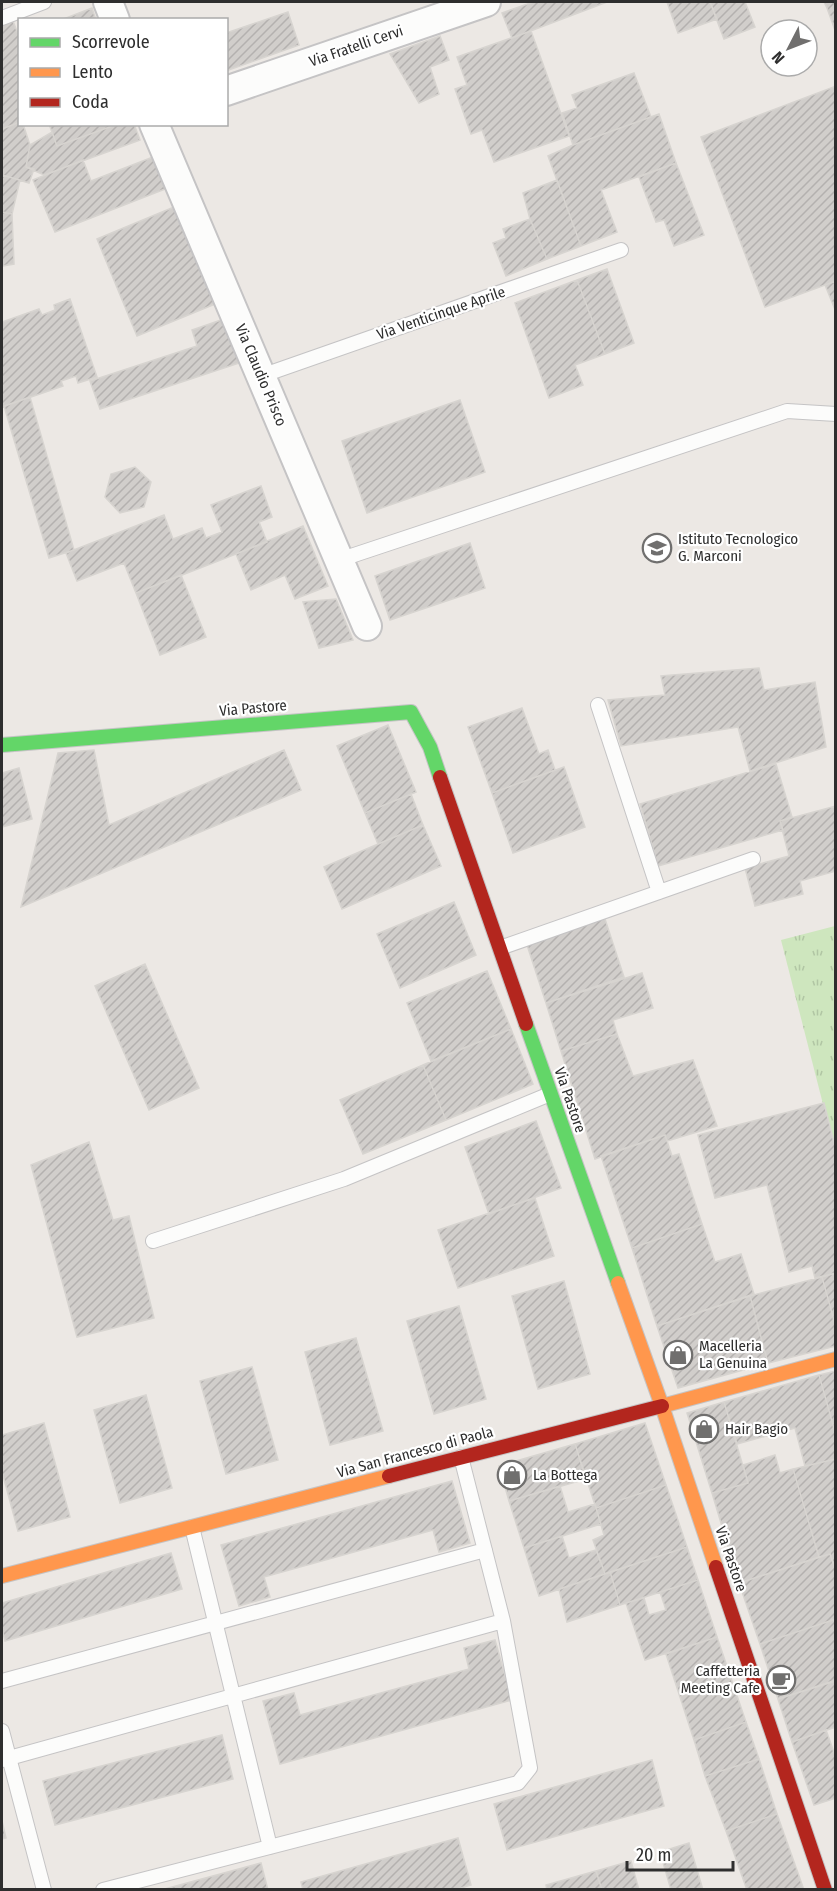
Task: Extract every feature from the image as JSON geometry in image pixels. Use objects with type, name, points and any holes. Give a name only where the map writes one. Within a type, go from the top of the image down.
[{"type":"street","points":[[108,2],[114,18]]},
{"type":"street","name":"Via Fratelli Cervi","points":[[228,90],[486,2]]},
{"type":"street","name":"Via Claudio Prisco","points":[[155,126],[367,627]]},
{"type":"street","name":"Via Pastore","points":[[2,745],[411,712],[430,747],[550,1094],[662,1406],[825,1890]]},
{"type":"street","name":"Via San Francesco di Paola","points":[[2,1576],[836,1359]]},
{"type":"lane","points":[[2,18],[44,2]]},
{"type":"lane","name":"Via Venticinque Aprile","points":[[261,376],[621,250]]},
{"type":"lane","points":[[339,560],[787,411],[836,414]]},
{"type":"lane","points":[[598,705],[659,892]]},
{"type":"lane","points":[[500,948],[753,858]]},
{"type":"lane","points":[[153,1241],[344,1179],[550,1094]]},
{"type":"lane","points":[[103,1890],[518,1783],[530,1768],[503,1622],[461,1457]]},
{"type":"lane","points":[[192,1527],[270,1847]]},
{"type":"lane","points":[[2,1681],[485,1550]]},
{"type":"lane","points":[[5,1759],[503,1622]]},
{"type":"lane","points":[[2,1731],[5,1759],[44,1890]]},
{"type":"green space","points":[[835,926],[835,1151],[781,940]]},
{"type":"building","points":[[533,2],[607,2],[512,38],[502,13]]},
{"type":"building","points":[[667,2],[710,2],[717,19],[678,33]]},
{"type":"building","points":[[710,2],[745,2],[755,27],[724,39]]},
{"type":"building","points":[[824,2],[836,2],[836,33],[827,8]]},
{"type":"building","points":[[92,8],[95,18],[66,18]]},
{"type":"building","points":[[288,12],[299,45],[228,70],[228,32]]},
{"type":"building","points":[[13,21],[18,34],[18,123],[2,129],[2,25]]},
{"type":"building","points":[[531,31],[569,136],[494,162],[482,130],[471,134],[455,89],[467,85],[457,57]]},
{"type":"building","points":[[440,36],[449,60],[430,67],[439,94],[419,103],[390,54]]},
{"type":"building","points":[[634,73],[651,117],[573,145],[562,113],[577,108],[572,95]]},
{"type":"building","points":[[836,86],[836,281],[765,307],[701,137]]},
{"type":"building","points":[[659,114],[676,163],[601,190],[617,232],[581,246],[548,156]]},
{"type":"building","points":[[18,123],[18,126],[24,126],[30,145],[26,167],[34,169],[29,183],[2,175],[2,129]]},
{"type":"building","points":[[50,126],[112,126],[57,146]]},
{"type":"building","points":[[112,126],[135,126],[140,140],[44,175],[26,167],[30,145],[52,132],[57,146]]},
{"type":"building","points":[[153,157],[165,189],[55,232],[33,180],[83,160],[91,181]]},
{"type":"building","points":[[676,163],[704,235],[674,246],[664,220],[656,222],[639,177]]},
{"type":"building","points":[[2,175],[20,180],[12,214],[2,212]]},
{"type":"building","points":[[557,180],[581,246],[547,259],[530,219],[523,193]]},
{"type":"building","points":[[174,207],[215,304],[137,336],[97,239]]},
{"type":"building","points":[[2,212],[12,214],[14,264],[2,266]]},
{"type":"building","points":[[530,219],[547,259],[506,276],[493,243],[506,238],[503,229]]},
{"type":"building","points":[[607,269],[634,343],[605,354],[577,280]]},
{"type":"building","points":[[577,280],[605,354],[575,365],[583,385],[549,398],[515,303]]},
{"type":"building","points":[[836,281],[836,312],[825,285]]},
{"type":"building","points":[[70,299],[97,377],[78,383],[76,376],[61,381],[63,386],[2,407],[2,322],[39,309],[42,315],[55,310],[54,305]]},
{"type":"building","points":[[224,319],[239,363],[100,409],[90,381],[197,346],[192,330]]},
{"type":"building","points":[[30,397],[74,550],[49,558],[4,406]]},
{"type":"building","points":[[460,400],[485,472],[367,513],[342,441]]},
{"type":"building","points":[[135,467],[151,482],[144,507],[120,513],[105,497],[111,474]]},
{"type":"building","points":[[261,486],[272,517],[259,522],[267,542],[136,593],[124,563],[77,581],[66,553],[164,515],[173,539],[202,528],[206,538],[222,532],[211,505]]},
{"type":"building","points":[[303,526],[328,586],[295,599],[285,575],[251,590],[236,554]]},
{"type":"building","points":[[470,543],[485,588],[390,620],[375,576]]},
{"type":"building","points":[[181,575],[206,637],[160,655],[136,593]]},
{"type":"building","points":[[336,599],[353,640],[319,648],[303,602]]},
{"type":"building","points":[[759,668],[764,690],[815,682],[826,747],[750,771],[738,727],[621,746],[608,700],[665,695],[661,676]]},
{"type":"building","points":[[522,708],[539,754],[548,750],[555,770],[492,793],[468,727]]},
{"type":"building","points":[[388,725],[416,792],[365,813],[337,746]]},
{"type":"building","points":[[94,750],[109,825],[284,750],[301,790],[21,907],[58,753]]},
{"type":"building","points":[[776,764],[792,817],[780,821],[783,830],[658,866],[640,804]]},
{"type":"building","points":[[564,767],[585,827],[513,853],[492,793]]},
{"type":"building","points":[[19,768],[32,819],[2,827],[2,773]]},
{"type":"building","points":[[411,794],[423,825],[378,844],[365,813]]},
{"type":"building","points":[[836,806],[836,871],[800,881],[803,894],[755,906],[745,868],[789,856],[780,821]]},
{"type":"building","points":[[423,825],[441,866],[342,909],[324,867]]},
{"type":"building","points":[[454,902],[476,955],[400,988],[377,934]]},
{"type":"building","points":[[604,916],[624,977],[546,1003],[526,942]]},
{"type":"building","points":[[145,964],[199,1088],[149,1110],[95,986]]},
{"type":"building","points":[[487,971],[511,1029],[431,1061],[407,1003]]},
{"type":"building","points":[[642,973],[653,1008],[613,1020],[617,1034],[561,1051],[546,1003]]},
{"type":"building","points":[[511,1029],[533,1084],[446,1120],[423,1065]]},
{"type":"building","points":[[617,1034],[633,1076],[693,1060],[717,1126],[667,1141],[665,1135],[595,1159],[561,1051]]},
{"type":"building","points":[[423,1065],[446,1120],[363,1154],[340,1100]]},
{"type":"building","points":[[824,1103],[836,1150],[836,1273],[815,1278],[812,1266],[789,1272],[767,1185],[715,1198],[698,1135]]},
{"type":"building","points":[[536,1121],[561,1188],[489,1214],[465,1147]]},
{"type":"building","points":[[665,1135],[672,1156],[679,1154],[702,1224],[632,1248],[601,1156]]},
{"type":"building","points":[[89,1142],[113,1220],[129,1216],[154,1318],[77,1337],[31,1165]]},
{"type":"building","points":[[535,1198],[554,1256],[458,1288],[438,1230]]},
{"type":"building","points":[[702,1224],[715,1262],[741,1254],[754,1294],[657,1326],[632,1248]]},
{"type":"building","points":[[836,1273],[836,1328],[822,1277]]},
{"type":"building","points":[[822,1277],[836,1328],[836,1346],[768,1363],[750,1296]]},
{"type":"building","points":[[564,1281],[590,1374],[538,1389],[512,1296]]},
{"type":"building","points":[[750,1296],[768,1363],[678,1388],[657,1326]]},
{"type":"building","points":[[459,1306],[486,1399],[434,1414],[407,1321]]},
{"type":"building","points":[[356,1338],[383,1431],[330,1445],[305,1352]]},
{"type":"building","points":[[252,1367],[278,1460],[226,1474],[200,1381]]},
{"type":"building","points":[[836,1371],[836,1436],[819,1375]]},
{"type":"building","points":[[819,1375],[836,1436],[836,1459],[805,1466],[795,1428],[737,1444],[724,1402]]},
{"type":"building","points":[[146,1395],[172,1488],[120,1503],[94,1410]]},
{"type":"building","points":[[724,1402],[748,1483],[712,1493],[687,1413]]},
{"type":"building","points":[[44,1423],[70,1517],[18,1531],[2,1472],[2,1435]]},
{"type":"building","points":[[645,1423],[666,1485],[596,1508],[575,1444]]},
{"type":"building","points":[[575,1444],[586,1479],[509,1501],[499,1466]]},
{"type":"building","points":[[775,1455],[780,1473],[793,1469],[819,1557],[739,1583],[712,1493],[748,1483],[743,1465]]},
{"type":"building","points":[[836,1459],[835,1569],[830,1554],[819,1557],[793,1469]]},
{"type":"building","points":[[452,1481],[470,1543],[439,1552],[433,1530],[264,1577],[270,1597],[239,1606],[221,1545]]},
{"type":"building","points":[[666,1485],[687,1547],[605,1574],[593,1540],[604,1535],[596,1508]]},
{"type":"building","points":[[560,1486],[568,1512],[595,1504],[601,1524],[524,1548],[509,1501]]},
{"type":"building","points":[[562,1536],[569,1558],[596,1550],[605,1574],[539,1596],[524,1548]]},
{"type":"building","points":[[687,1547],[698,1580],[620,1605],[610,1572]]},
{"type":"building","points":[[171,1553],[182,1589],[5,1641],[2,1629],[2,1603]]},
{"type":"building","points":[[830,1554],[836,1570],[836,1619],[760,1644],[739,1583]]},
{"type":"building","points":[[610,1572],[620,1605],[567,1622],[559,1589]]},
{"type":"building","points":[[698,1580],[717,1637],[645,1660],[626,1603],[644,1598],[649,1615],[666,1610],[660,1592]]},
{"type":"building","points":[[836,1619],[836,1681],[778,1699],[760,1644]]},
{"type":"building","points":[[717,1637],[746,1722],[694,1740],[666,1654]]},
{"type":"building","points":[[495,1640],[512,1700],[280,1764],[263,1701],[294,1693],[300,1715],[469,1669],[464,1648]]},
{"type":"building","points":[[836,1680],[836,1727],[792,1742],[778,1699]]},
{"type":"building","points":[[746,1722],[759,1759],[705,1776],[694,1740]]},
{"type":"building","points":[[826,1730],[836,1758],[836,1798],[814,1805],[792,1742]]},
{"type":"building","points":[[222,1735],[233,1779],[55,1825],[43,1781]]},
{"type":"building","points":[[759,1759],[777,1814],[726,1831],[705,1776]]},
{"type":"building","points":[[652,1760],[664,1806],[507,1850],[494,1804]]},
{"type":"building","points":[[777,1814],[804,1890],[747,1890],[726,1831]]},
{"type":"building","points":[[2,1821],[6,1838],[2,1839]]},
{"type":"building","points":[[458,1838],[471,1885],[454,1890],[303,1890],[301,1882]]},
{"type":"building","points":[[689,1843],[703,1890],[671,1890],[660,1852]]},
{"type":"building","points":[[631,1861],[639,1890],[602,1890],[596,1871]]},
{"type":"building","points":[[261,1863],[268,1890],[161,1890]]},
{"type":"building","points":[[596,1871],[602,1890],[547,1890],[546,1885]]},
{"type":"traffic: fast","points":[[2,745],[411,712],[430,747],[440,777]]},
{"type":"traffic: fast","points":[[526,1024],[618,1283]]},
{"type":"traffic: slow","points":[[618,1283],[716,1567]]},
{"type":"traffic: slow","points":[[662,1406],[836,1359]]},
{"type":"traffic: slow","points":[[2,1576],[389,1476]]},
{"type":"traffic: jam","points":[[440,777],[526,1024]]},
{"type":"traffic: jam","points":[[389,1476],[662,1406]]},
{"type":"traffic: jam","points":[[716,1567],[825,1890]]},
{"type":"place","name":"Istituto Tecnologico G. Marconi","points":[[657,548]]},
{"type":"place","name":"Macelleria La Genuina","points":[[678,1355]]},
{"type":"place","name":"Hair Bagio","points":[[704,1429]]},
{"type":"place","name":"La Bottega","points":[[512,1475]]},
{"type":"place","name":"Caffetteria Meeting Cafe","points":[[781,1680]]}]
